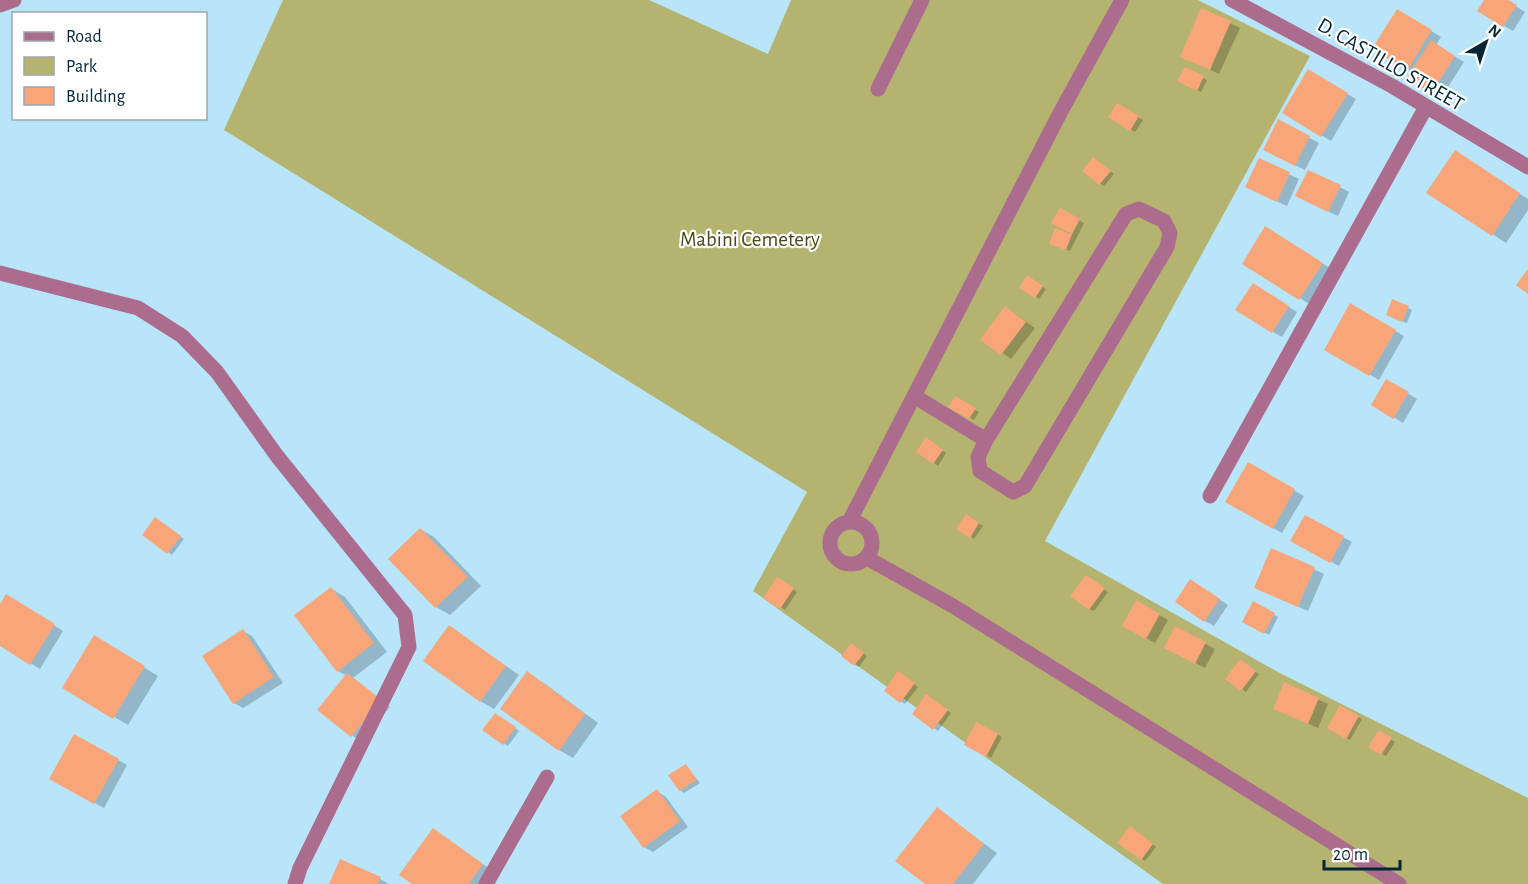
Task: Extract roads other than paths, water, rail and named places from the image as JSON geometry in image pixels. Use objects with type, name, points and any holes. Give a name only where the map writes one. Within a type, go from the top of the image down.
[{"type":"street","points":[[0,5],[14,0]]},
{"type":"street","points":[[878,89],[922,0]]},
{"type":"street","points":[[849,522],[863,526],[872,537],[873,544],[867,558],[851,565],[843,564],[832,554],[830,540],[832,532],[849,522],[1059,113],[1122,0]]},
{"type":"street","name":"D. CASTILLO STREET","points":[[1232,0],[1426,107],[1528,168]]},
{"type":"street","points":[[1210,496],[1426,107]]},
{"type":"street","points":[[1139,209],[1164,221],[1170,233],[1167,247],[1025,486],[1013,492],[980,471],[978,457],[986,440],[1126,214],[1139,209]]},
{"type":"street","points":[[0,273],[138,308],[182,336],[217,372],[277,456],[405,615],[409,647],[300,868],[295,884]]},
{"type":"street","points":[[914,396],[986,440]]},
{"type":"street","points":[[867,558],[953,606],[1399,884]]},
{"type":"street","points":[[486,884],[547,777]]},
{"type":"park label","name":"Mabini Cemetery","points":[[750,239]]}]
